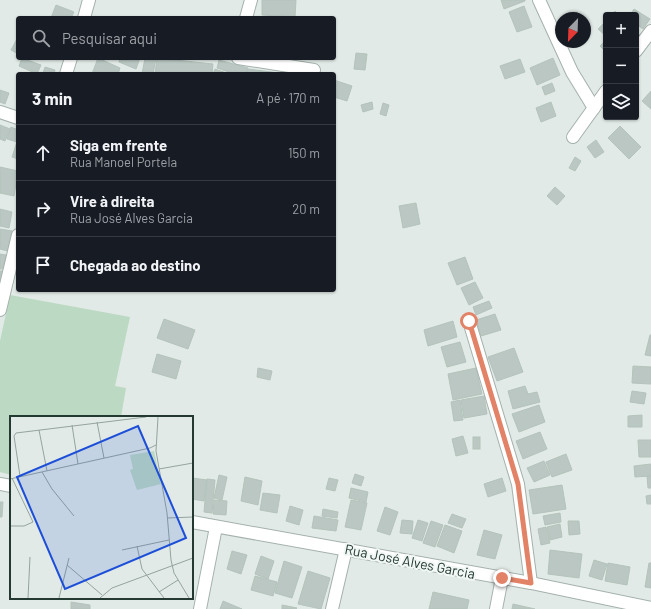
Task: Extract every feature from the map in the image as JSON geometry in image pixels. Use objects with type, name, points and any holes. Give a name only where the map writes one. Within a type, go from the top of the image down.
[{"type":"street","points":[[85,16],[89,0]]},
{"type":"street","points":[[247,16],[251,0]]},
{"type":"street","points":[[539,0],[572,72],[594,108]]},
{"type":"street","points":[[638,48],[651,30]]},
{"type":"street","points":[[67,72],[70,60]]},
{"type":"street","points":[[251,60],[314,70]]},
{"type":"street","points":[[573,137],[603,95]]},
{"type":"street","points":[[0,112],[16,117]]},
{"type":"street","points":[[0,310],[16,243]]},
{"type":"street","points":[[469,321],[518,484],[531,583]]},
{"type":"street","points":[[0,484],[10,486]]},
{"type":"street","name":"Rua José Alves Garcia","points":[[193,522],[531,583],[638,607],[651,608]]},
{"type":"street","points":[[200,609],[216,527]]},
{"type":"street","points":[[332,609],[346,549]]},
{"type":"street","points":[[496,609],[502,578]]},
{"type":"green space","points":[[10,295],[130,317],[115,386],[126,388],[121,416],[10,416],[10,475],[0,472],[0,341]]},
{"type":"building","points":[[262,0],[296,0],[295,16],[262,15]]},
{"type":"building","points":[[501,0],[525,0],[525,1],[504,9]]},
{"type":"building","points":[[56,5],[74,12],[72,16],[52,16]]},
{"type":"building","points":[[524,6],[532,27],[517,32],[509,12]]},
{"type":"building","points":[[634,9],[639,12],[632,12]]},
{"type":"building","points":[[639,12],[650,19],[643,29],[639,26]]},
{"type":"building","points":[[603,24],[603,33],[598,29]]},
{"type":"building","points":[[16,41],[16,53],[11,50]]},
{"type":"building","points":[[356,53],[367,54],[365,70],[354,69]]},
{"type":"building","points":[[553,58],[560,75],[537,85],[530,68]]},
{"type":"building","points":[[520,59],[525,72],[505,79],[500,66]]},
{"type":"building","points":[[21,60],[27,60],[41,65],[38,72],[32,72],[19,66]]},
{"type":"building","points":[[97,60],[102,60],[120,68],[119,72],[93,72]]},
{"type":"building","points":[[120,60],[139,60],[136,69],[119,62]]},
{"type":"building","points":[[145,60],[156,60],[153,72],[142,72]]},
{"type":"building","points":[[157,60],[176,60],[213,64],[212,72],[155,72]]},
{"type":"building","points":[[219,60],[248,68],[247,72],[229,72],[217,68]]},
{"type":"building","points":[[45,67],[55,70],[54,72],[43,72]]},
{"type":"building","points":[[215,69],[223,72],[214,72]]},
{"type":"building","points":[[248,69],[271,72],[247,72]]},
{"type":"building","points":[[336,81],[352,86],[347,101],[336,98]]},
{"type":"building","points":[[552,83],[555,91],[545,95],[542,87]]},
{"type":"building","points":[[0,90],[9,93],[5,104],[0,102]]},
{"type":"building","points":[[651,91],[651,109],[642,101]]},
{"type":"building","points":[[372,102],[373,109],[363,112],[361,105]]},
{"type":"building","points":[[551,102],[556,116],[541,122],[536,108]]},
{"type":"building","points":[[383,103],[389,105],[386,116],[380,114]]},
{"type":"building","points":[[0,125],[10,129],[5,141],[0,139]]},
{"type":"building","points":[[620,126],[641,147],[629,159],[608,138]]},
{"type":"building","points":[[11,127],[16,129],[16,142],[7,139]]},
{"type":"building","points":[[596,140],[604,152],[595,158],[587,147]]},
{"type":"building","points":[[16,145],[16,158],[12,157]]},
{"type":"building","points":[[575,157],[581,161],[575,171],[569,168]]},
{"type":"building","points":[[0,167],[16,171],[14,196],[0,193]]},
{"type":"building","points":[[555,187],[565,196],[557,205],[547,196]]},
{"type":"building","points":[[416,203],[420,224],[403,228],[399,206]]},
{"type":"building","points":[[0,209],[12,212],[9,228],[0,226]]},
{"type":"building","points":[[0,229],[12,231],[8,251],[0,249]]},
{"type":"building","points":[[0,254],[6,255],[3,269],[0,269]]},
{"type":"building","points":[[465,257],[473,279],[457,285],[448,263]]},
{"type":"building","points":[[0,271],[4,271],[0,294]]},
{"type":"building","points":[[475,282],[483,298],[469,305],[461,288]]},
{"type":"building","points":[[489,301],[492,308],[476,315],[473,307]]},
{"type":"building","points":[[495,314],[501,330],[481,336],[476,320]]},
{"type":"building","points":[[164,319],[195,330],[188,349],[157,338]]},
{"type":"building","points":[[453,321],[457,337],[428,346],[424,330]]},
{"type":"building","points":[[651,335],[651,356],[645,355]]},
{"type":"building","points":[[460,342],[466,362],[447,367],[441,347]]},
{"type":"building","points":[[514,348],[523,372],[497,381],[488,357]]},
{"type":"building","points":[[157,354],[181,361],[176,379],[152,372]]},
{"type":"building","points":[[633,366],[651,367],[651,384],[632,383]]},
{"type":"building","points":[[258,368],[272,371],[270,380],[257,377]]},
{"type":"building","points":[[476,368],[482,394],[453,400],[448,374]]},
{"type":"building","points":[[525,386],[528,394],[537,392],[540,402],[513,409],[508,391]]},
{"type":"building","points":[[632,391],[646,393],[644,404],[630,402]]},
{"type":"building","points":[[484,396],[487,414],[464,418],[461,400]]},
{"type":"building","points":[[460,400],[463,420],[454,421],[451,402]]},
{"type":"building","points":[[539,405],[545,422],[519,432],[512,414]]},
{"type":"building","points":[[642,415],[642,427],[628,427],[628,416]]},
{"type":"building","points":[[540,432],[547,449],[523,459],[516,441]]},
{"type":"building","points":[[463,436],[468,453],[456,456],[452,439]]},
{"type":"building","points":[[473,437],[480,437],[480,449],[473,449]]},
{"type":"building","points":[[638,440],[651,440],[651,457],[639,457]]},
{"type":"building","points":[[566,454],[572,470],[552,477],[546,462]]},
{"type":"building","points":[[544,461],[550,475],[534,482],[527,468]]},
{"type":"building","points":[[651,464],[651,476],[635,477],[634,466]]},
{"type":"building","points":[[355,474],[364,477],[361,486],[352,483]]},
{"type":"building","points":[[219,475],[227,477],[222,500],[214,498]]},
{"type":"building","points":[[647,476],[651,476],[651,488],[648,488]]},
{"type":"building","points":[[245,477],[262,481],[258,505],[241,501]]},
{"type":"building","points":[[193,478],[207,480],[204,501],[193,499]]},
{"type":"building","points":[[329,478],[338,480],[335,491],[326,489]]},
{"type":"building","points":[[502,478],[506,491],[488,497],[484,484]]},
{"type":"building","points":[[207,479],[215,480],[212,513],[204,512]]},
{"type":"building","points":[[562,485],[566,509],[533,514],[529,490]]},
{"type":"building","points":[[351,488],[368,492],[366,502],[349,498]]},
{"type":"building","points":[[263,493],[280,495],[277,513],[260,510]]},
{"type":"building","points":[[651,495],[651,504],[647,504],[646,496]]},
{"type":"building","points":[[214,500],[227,501],[226,515],[213,514]]},
{"type":"building","points":[[351,500],[367,503],[361,530],[345,527]]},
{"type":"building","points":[[0,502],[3,502],[2,517],[0,517]]},
{"type":"building","points":[[290,506],[303,510],[299,525],[286,521]]},
{"type":"building","points":[[385,507],[398,512],[390,535],[377,531]]},
{"type":"building","points":[[323,509],[338,512],[337,518],[322,516]]},
{"type":"building","points":[[560,513],[561,522],[545,525],[543,516]]},
{"type":"building","points":[[452,514],[466,519],[462,528],[448,523]]},
{"type":"building","points":[[314,516],[338,520],[336,531],[312,528]]},
{"type":"building","points":[[402,520],[413,521],[412,534],[400,533]]},
{"type":"building","points":[[418,520],[428,523],[422,541],[412,538]]},
{"type":"building","points":[[431,521],[443,525],[435,547],[423,543]]},
{"type":"building","points":[[568,521],[579,521],[580,534],[569,535]]},
{"type":"building","points":[[560,524],[562,537],[550,540],[547,527]]},
{"type":"building","points":[[445,525],[462,531],[454,553],[437,546]]},
{"type":"building","points":[[546,527],[550,543],[541,545],[538,529]]},
{"type":"building","points":[[484,530],[502,535],[495,559],[477,555]]},
{"type":"building","points":[[550,550],[582,554],[579,578],[548,574]]},
{"type":"building","points":[[232,551],[247,555],[241,574],[227,569]]},
{"type":"building","points":[[261,556],[274,561],[268,579],[255,574]]},
{"type":"building","points":[[594,560],[607,564],[602,580],[589,576]]},
{"type":"building","points":[[284,561],[302,567],[292,598],[275,593]]},
{"type":"building","points":[[608,563],[630,567],[627,585],[605,581]]},
{"type":"building","points":[[649,563],[651,563],[651,588],[645,587]]},
{"type":"building","points":[[308,571],[330,578],[321,609],[298,604]]},
{"type":"building","points":[[255,576],[277,582],[273,596],[251,590]]},
{"type":"building","points":[[433,592],[469,600],[467,609],[429,609]]},
{"type":"building","points":[[223,601],[242,609],[220,609]]},
{"type":"building","points":[[71,602],[90,605],[90,609],[71,609]]},
{"type":"building","points":[[513,604],[535,609],[512,609]]},
{"type":"building","points":[[282,605],[297,608],[282,609]]},
{"type":"route","points":[[469,321],[518,484],[526,535],[531,583],[502,578]]}]
